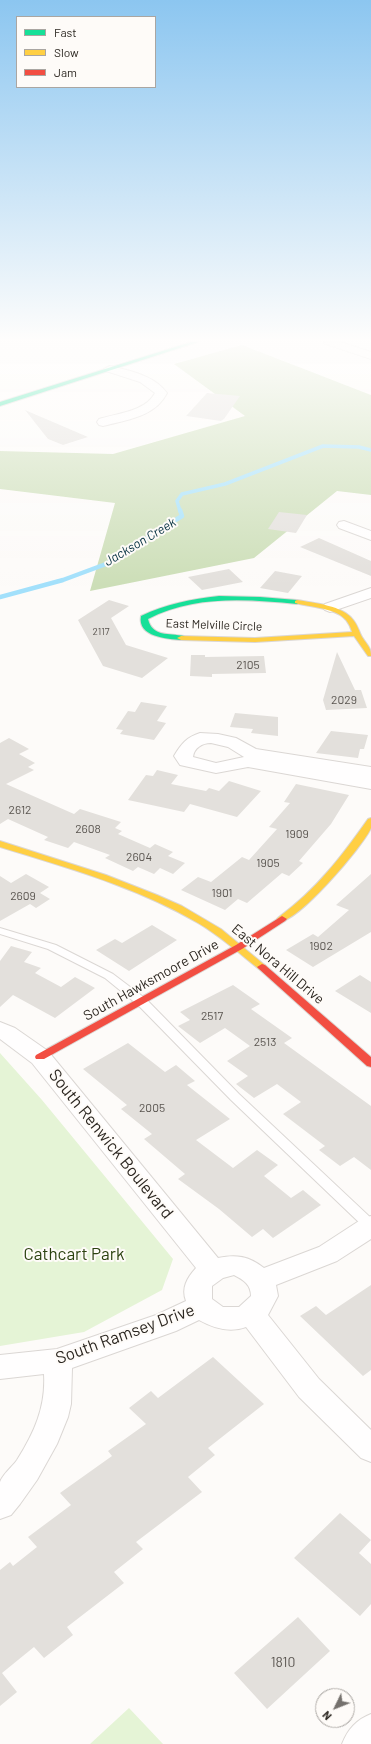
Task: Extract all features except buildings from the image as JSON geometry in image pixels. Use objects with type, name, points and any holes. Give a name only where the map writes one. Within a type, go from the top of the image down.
[{"type":"street","points":[[344,525],[371,536]]},
{"type":"street","points":[[369,594],[337,610],[353,623],[356,634],[371,654]]},
{"type":"street","name":"East Melville Circle","points":[[337,610],[252,596],[231,596],[209,598],[168,607],[152,612],[144,618],[145,626],[150,632],[170,638],[254,640],[356,634]]},
{"type":"street","points":[[239,757],[252,754],[371,783]]},
{"type":"street","points":[[293,765],[371,772]]},
{"type":"street","name":"South Hawksmoore Drive","points":[[40,1057],[142,1002],[239,946],[300,907],[334,873],[371,821]]},
{"type":"street","name":"East Nora Hill Drive","points":[[0,844],[142,891],[202,921],[239,946],[371,1063]]},
{"type":"street","name":"South Renwick Boulevard","points":[[0,1030],[7,1033],[40,1057],[212,1269]]},
{"type":"street","points":[[261,1280],[328,1254],[371,1226]]},
{"type":"street","points":[[223,1266],[240,1266],[254,1273],[261,1280],[265,1289],[264,1299],[260,1307],[252,1314],[242,1318],[220,1318],[210,1313],[202,1306],[198,1298],[197,1290],[199,1282],[204,1274],[212,1269],[223,1266]]},
{"type":"street","name":"South Ramsey Drive","points":[[0,1367],[57,1361],[166,1322],[202,1306]]},
{"type":"street","points":[[252,1314],[309,1388],[371,1449]]},
{"type":"street","points":[[0,1505],[37,1452],[51,1425],[57,1404],[57,1361]]},
{"type":"street","points":[[358,1744],[371,1731]]},
{"type":"lane","points":[[0,931],[52,947],[109,976],[142,1002],[235,1097],[371,1226]]},
{"type":"green space","points":[[219,423],[371,423],[371,495],[337,491],[254,558],[90,591],[115,503],[0,489],[0,451],[113,454]]},
{"type":"green space","name":"Cathcart Park","points":[[0,1053],[42,1100],[173,1259],[162,1290],[84,1332],[0,1346]]},
{"type":"green space","points":[[129,1708],[163,1744],[90,1744]]},
{"type":"waterway","name":"Jackson Creek","points":[[180,511],[177,501],[182,494],[225,484],[323,446],[359,447],[371,450]]},
{"type":"waterway","name":"Jackson Creek","points":[[0,597],[63,580],[106,564],[182,516],[180,510]]},
{"type":"traffic: fast","points":[[181,638],[157,635],[148,629],[144,618],[160,610],[178,604],[198,600],[240,598],[297,602]]},
{"type":"traffic: slow","points":[[297,602],[329,608],[346,616],[351,621],[358,637],[371,654]]},
{"type":"traffic: slow","points":[[181,638],[255,640],[356,634]]},
{"type":"traffic: slow","points":[[282,919],[296,909],[320,887],[341,862],[371,821]]},
{"type":"traffic: slow","points":[[0,844],[77,868],[154,896],[218,931],[262,967]]},
{"type":"traffic: jam","points":[[40,1057],[239,947],[282,919]]},
{"type":"traffic: jam","points":[[262,967],[371,1063]]}]
